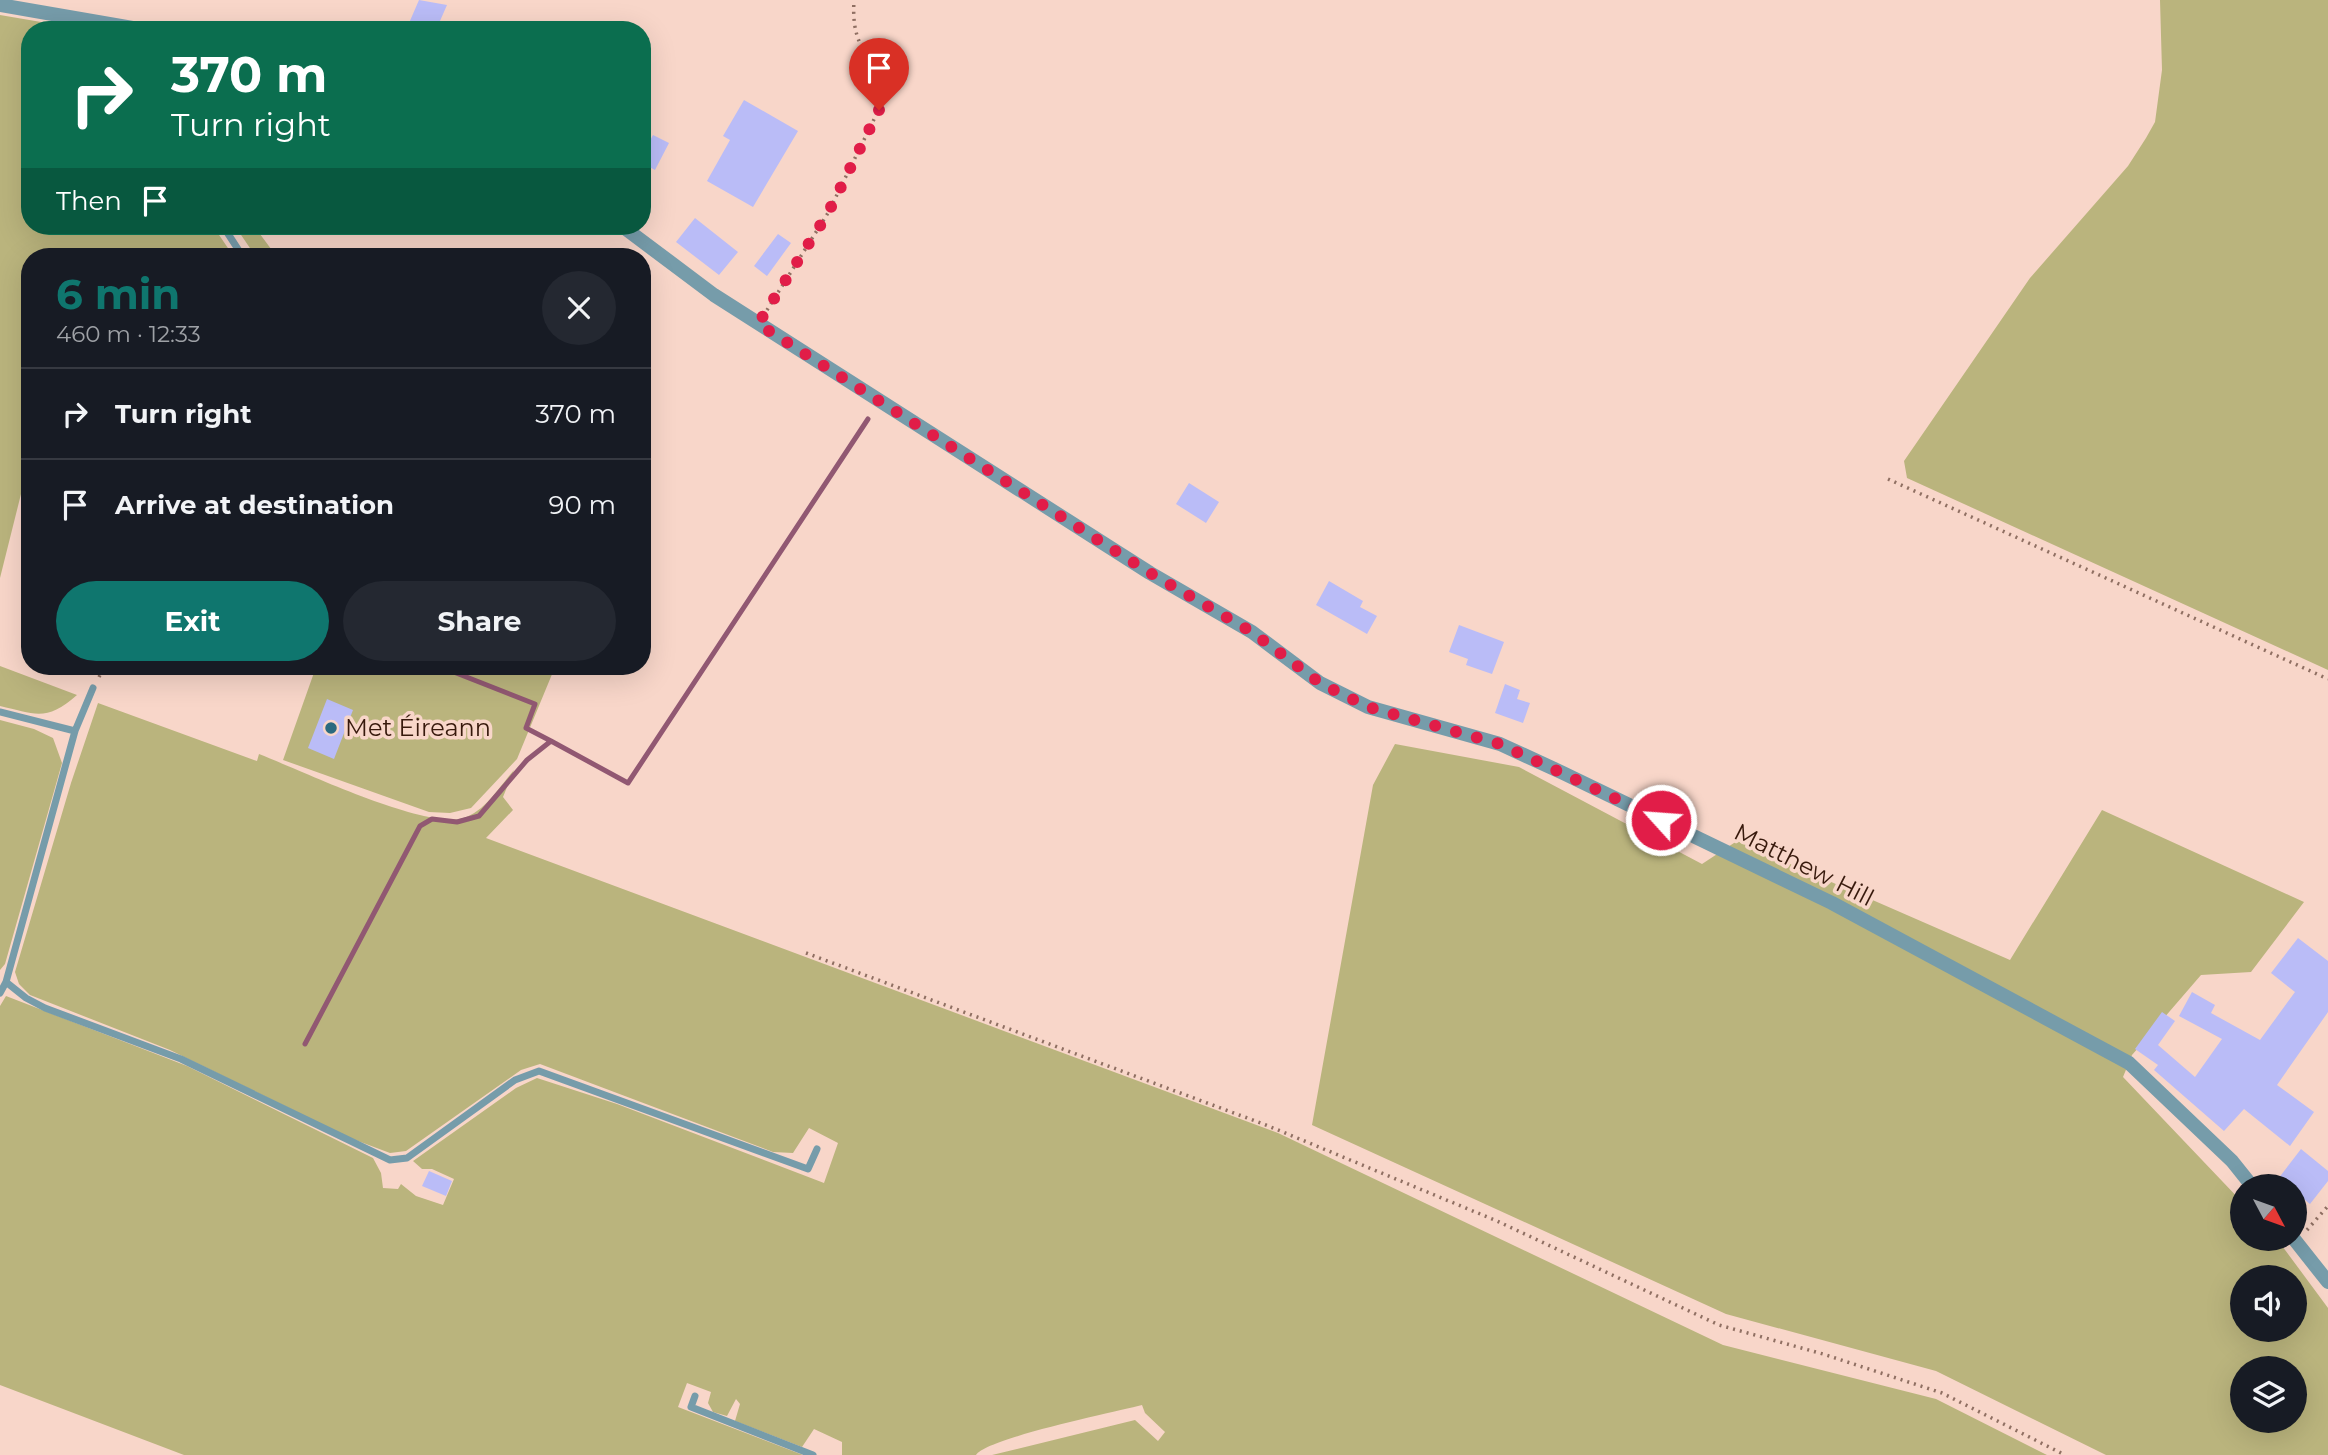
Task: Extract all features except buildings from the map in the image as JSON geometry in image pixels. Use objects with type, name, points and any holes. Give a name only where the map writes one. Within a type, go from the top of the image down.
[{"type":"street","points":[[0,5],[92,21]]},
{"type":"street","name":"Matthew Hill","points":[[634,235],[758,324],[1138,566],[1252,632],[1320,683],[1368,707],[1500,744],[1832,903],[2129,1063],[2242,1174]]},
{"type":"street","points":[[2303,1251],[2328,1282]]},
{"type":"lane","points":[[0,993],[6,982],[75,731],[93,688]]},
{"type":"lane","points":[[0,712],[75,731]]},
{"type":"lane","points":[[6,982],[26,998],[46,1008],[181,1059],[390,1160],[407,1158],[515,1080],[539,1071],[808,1169],[817,1149]]},
{"type":"lane","points":[[695,1396],[691,1407],[813,1455]]},
{"type":"path","points":[[758,324],[828,213],[885,97],[883,73],[868,58],[852,27],[853,0]]},
{"type":"path","points":[[1888,479],[2328,678]]},
{"type":"path","points":[[806,953],[1266,1125],[1497,1221],[1719,1325],[1824,1354],[1942,1392],[2065,1455]]},
{"type":"path","points":[[2307,1229],[2319,1220],[2328,1206]]},
{"type":"shaded area","points":[[2160,0],[2328,0],[2328,670],[1907,478],[1904,461],[2030,278],[2128,166],[2155,122],[2162,70]]},
{"type":"shaded area","points":[[0,15],[35,21],[21,21],[21,235],[219,235],[228,248],[21,248],[21,494],[0,578]]},
{"type":"shaded area","points":[[241,235],[261,235],[270,248],[250,248]]},
{"type":"shaded area","points":[[0,666],[77,695],[67,704],[40,714],[0,706]]},
{"type":"shaded area","points":[[313,675],[552,675],[517,759],[471,808],[450,813],[429,812],[283,760]]},
{"type":"shaded area","points":[[98,703],[257,761],[259,754],[389,806],[440,819],[459,819],[476,812],[514,770],[503,797],[513,810],[486,838],[1278,1133],[1723,1345],[1936,1399],[2047,1455],[992,1455],[1135,1420],[1158,1441],[1165,1432],[1145,1413],[1142,1405],[1026,1434],[985,1448],[976,1455],[842,1455],[842,1442],[814,1429],[802,1447],[735,1421],[740,1404],[736,1399],[727,1416],[713,1412],[708,1403],[711,1392],[687,1383],[678,1407],[803,1455],[184,1455],[0,1385],[0,1006],[6,996],[187,1066],[373,1158],[381,1173],[383,1188],[398,1189],[401,1184],[416,1196],[443,1205],[454,1179],[432,1169],[422,1169],[413,1161],[516,1088],[537,1078],[617,1104],[824,1183],[838,1143],[809,1128],[793,1153],[773,1152],[540,1064],[521,1070],[406,1151],[390,1153],[350,1138],[170,1050],[30,995],[19,984],[15,972],[71,783]]},
{"type":"shaded area","points":[[0,720],[34,729],[53,738],[62,763],[5,964],[0,970]]},
{"type":"shaded area","points":[[1395,744],[1519,767],[1702,864],[1737,841],[2010,960],[2102,810],[2304,902],[2251,972],[2201,975],[2132,1055],[2123,1077],[2230,1189],[2230,1251],[2286,1251],[2296,1265],[2230,1265],[2230,1342],[2307,1342],[2307,1280],[2328,1308],[2328,1455],[2106,1455],[1936,1371],[1726,1314],[1312,1125],[1373,785]]},
{"type":"waterway","points":[[551,741],[628,783],[868,419]]},
{"type":"waterway","points":[[305,1044],[420,826],[432,819],[457,822],[479,816],[527,760],[551,741],[526,728],[535,704],[461,675]]},
{"type":"place","name":"Met Éireann","points":[[331,728]]},
{"type":"route","points":[[879,110],[828,213],[758,324],[1150,573],[1252,632],[1320,683],[1368,707],[1500,744],[1661,820]]}]
